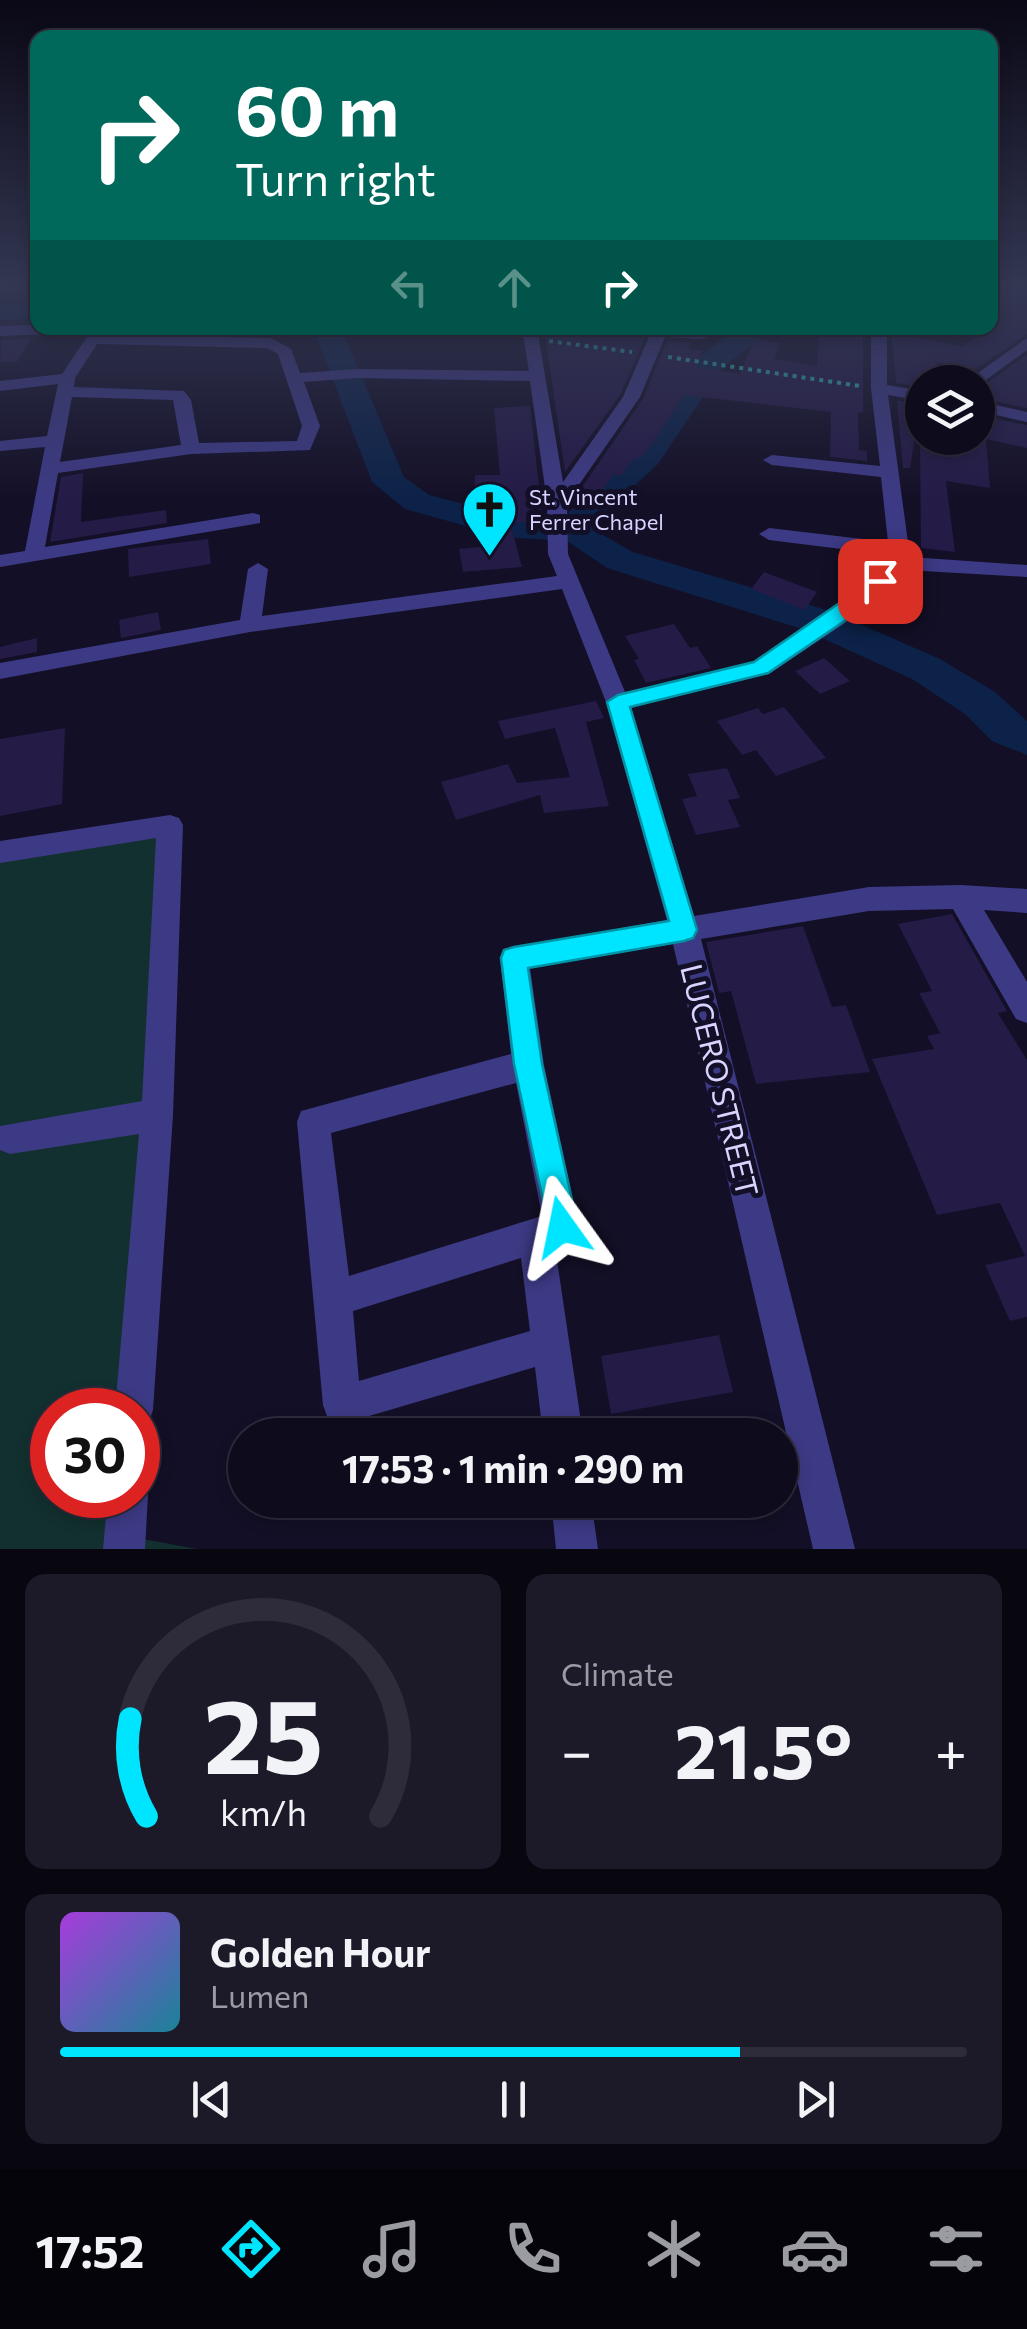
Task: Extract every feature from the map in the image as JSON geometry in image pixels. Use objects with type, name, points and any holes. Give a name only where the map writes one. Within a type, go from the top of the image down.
[{"type":"street","points":[[34,554],[65,385],[79,357]]},
{"type":"street","points":[[50,469],[191,449],[304,446],[311,426],[287,357]]},
{"type":"street","name":"LUCERO STREET","points":[[535,357],[557,509],[558,554],[618,702],[684,930],[834,1549]]},
{"type":"street","points":[[557,509],[603,442],[653,357]]},
{"type":"street","points":[[879,357],[879,388],[900,556]]},
{"type":"street","points":[[297,378],[348,371],[464,378],[538,376]]},
{"type":"street","points":[[0,386],[65,385],[178,395],[183,400],[191,449]]},
{"type":"street","points":[[879,388],[905,393]]},
{"type":"street","points":[[995,410],[1027,417]]},
{"type":"street","points":[[0,446],[55,441]]},
{"type":"street","points":[[772,460],[889,472]]},
{"type":"street","points":[[0,561],[253,519]]},
{"type":"street","points":[[770,534],[900,556],[1027,571]]},
{"type":"street","points":[[618,702],[760,668],[836,618],[900,556]]},
{"type":"street","points":[[250,625],[258,569]]},
{"type":"street","points":[[0,670],[250,625],[568,581]]},
{"type":"street","points":[[0,852],[170,825],[157,1115],[136,1388]]},
{"type":"street","points":[[961,897],[1027,1009]]},
{"type":"street","points":[[334,1299],[562,1227],[528,1064],[514,958],[870,899],[961,897],[1027,901]]},
{"type":"street","points":[[528,1064],[313,1122],[342,1405],[552,1343]]},
{"type":"street","points":[[10,1138],[157,1115]]},
{"type":"street","points":[[536,1236],[561,1418]]},
{"type":"street","points":[[124,1549],[126,1518]]},
{"type":"street","points":[[573,1518],[577,1549]]},
{"type":"path","points":[[668,357],[879,388]]},
{"type":"green space","points":[[165,831],[148,1388],[30,1388],[30,1518],[144,1518],[143,1539],[197,1549],[0,1549],[0,856]]},
{"type":"building","points":[[0,357],[20,357],[17,362],[0,362]]},
{"type":"building","points":[[548,357],[636,357],[620,395],[565,472]]},
{"type":"building","points":[[660,357],[699,357],[695,367],[740,374],[747,357],[775,357],[817,366],[818,357],[863,357],[859,450],[867,451],[867,461],[830,457],[831,412],[684,395],[645,454],[631,462],[621,476],[614,474],[600,493],[586,498],[576,511],[571,510],[571,503],[643,399]]},
{"type":"building","points":[[894,357],[993,357],[982,365],[905,365],[905,384],[896,383]]},
{"type":"building","points":[[1024,357],[1027,357],[1027,408],[995,401],[995,377]]},
{"type":"building","points":[[897,400],[905,402],[905,455],[912,455],[910,468],[903,468]]},
{"type":"building","points":[[530,406],[543,522],[510,522],[522,567],[463,572],[459,549],[491,546],[493,497],[474,497],[475,475],[500,475],[494,408]]},
{"type":"building","points":[[995,418],[1027,425],[1027,448],[995,441]]},
{"type":"building","points":[[920,455],[987,455],[990,488],[946,481],[955,552],[921,548]]},
{"type":"building","points":[[83,473],[81,522],[166,510],[167,523],[50,542],[61,477]]},
{"type":"building","points":[[208,539],[211,564],[129,577],[128,549]]},
{"type":"building","points":[[764,572],[817,592],[805,610],[751,589]]},
{"type":"building","points":[[158,612],[161,630],[121,638],[119,620]]},
{"type":"building","points":[[674,624],[690,648],[697,646],[711,668],[646,683],[634,660],[639,659],[625,636]]},
{"type":"building","points":[[37,638],[37,652],[0,659],[0,647]]},
{"type":"building","points":[[824,658],[850,681],[820,694],[795,671]]},
{"type":"building","points":[[596,701],[604,718],[586,722],[609,806],[544,813],[540,795],[456,820],[441,782],[508,764],[517,783],[570,777],[555,728],[505,739],[498,721]]},
{"type":"building","points":[[784,707],[826,758],[776,776],[756,750],[742,755],[717,721],[758,708],[763,714]]},
{"type":"building","points":[[65,728],[62,804],[0,816],[0,739]]},
{"type":"building","points":[[727,768],[740,798],[728,800],[740,827],[696,835],[682,799],[697,796],[688,774]]},
{"type":"building","points":[[952,914],[1007,1011],[998,1013],[1027,1060],[1027,1317],[1010,1321],[985,1265],[1025,1256],[1000,1203],[937,1215],[872,1059],[934,1049],[927,1036],[940,1033],[919,993],[932,991],[898,924]]},
{"type":"building","points":[[803,926],[832,1007],[846,1005],[870,1072],[756,1084],[731,991],[719,993],[706,942]]},
{"type":"building","points":[[719,1335],[733,1392],[611,1414],[601,1356]]},
{"type":"waterway","points":[[339,357],[389,482],[417,502],[505,526],[583,531]]},
{"type":"waterway","points":[[583,531],[583,516],[646,457],[717,357]]},
{"type":"waterway","points":[[583,531],[584,539],[620,560],[816,620],[926,669],[980,703],[1007,730],[1027,739]]},
{"type":"place","name":"St. Vincent Ferrer Chapel","points":[[490,558]]},
{"type":"route","points":[[562,1227],[528,1064],[514,958],[684,930],[618,702],[760,668],[836,618],[880,581]]}]
